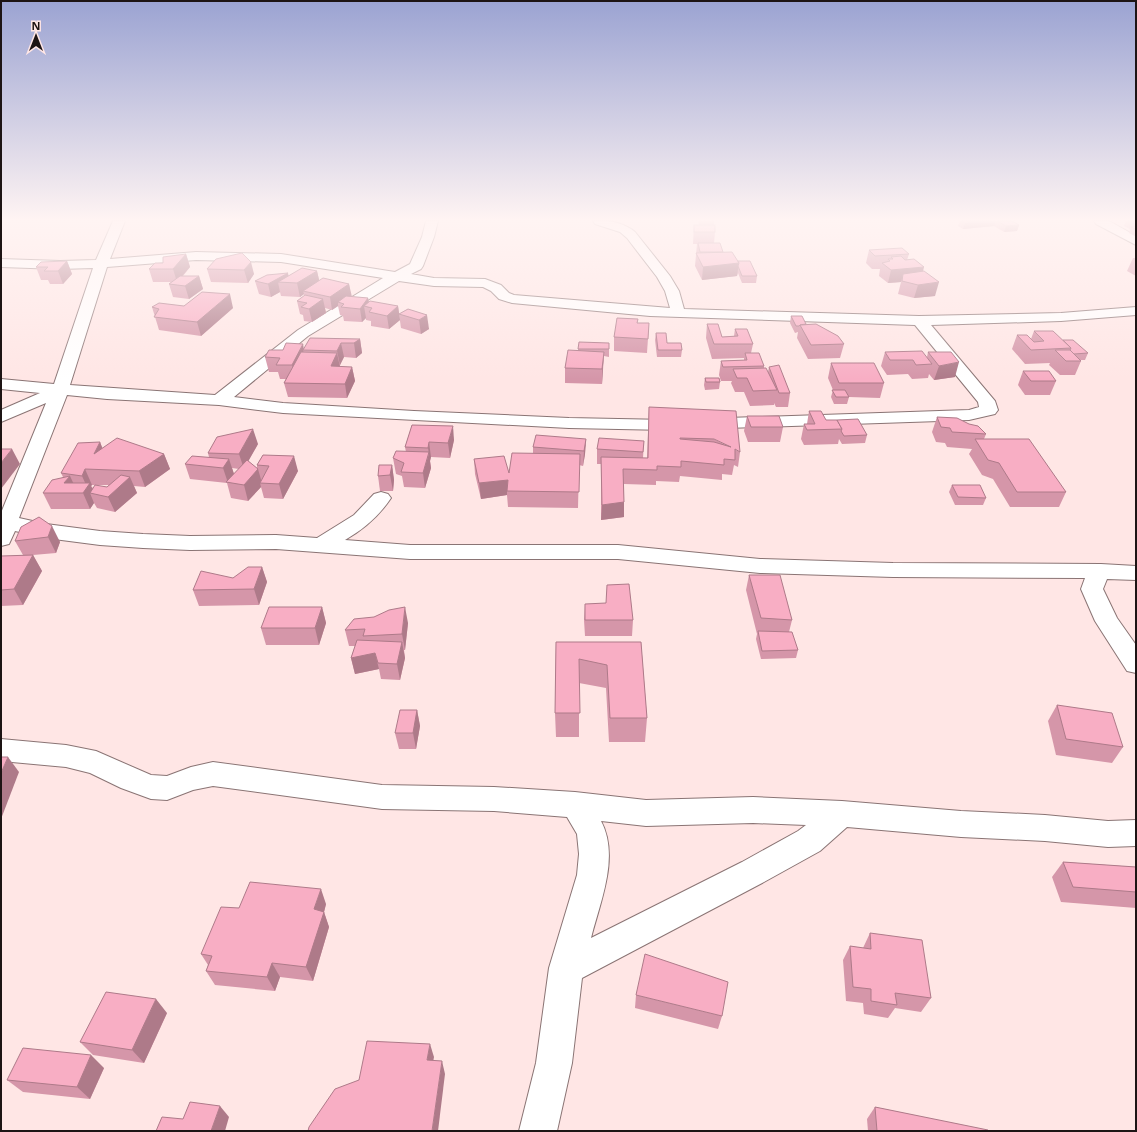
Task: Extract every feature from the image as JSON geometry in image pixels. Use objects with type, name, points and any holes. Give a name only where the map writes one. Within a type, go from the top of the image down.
[{"type":"street","points":[[98,274],[60,390],[3,527],[100,538],[190,543],[276,542],[322,545],[361,550],[410,552],[618,552],[760,566],[893,570],[1101,571],[1136,573]]},
{"type":"street","points":[[384,274],[434,282],[485,283],[496,288],[504,296],[512,299],[650,312],[919,321],[1061,317],[1136,311]]},
{"type":"street","points":[[219,400],[303,333],[402,274]]},
{"type":"street","points":[[660,274],[672,291],[678,312]]},
{"type":"street","points":[[1,384],[107,394],[219,400],[283,408],[569,423],[644,424],[969,415],[989,410],[986,401],[919,321]]},
{"type":"street","points":[[1,417],[60,390]]},
{"type":"street","points":[[322,545],[358,523],[369,514],[381,498]]},
{"type":"street","points":[[1101,571],[1096,578],[1092,589],[1107,621],[1136,664]]},
{"type":"street","points":[[1,750],[66,756],[96,763],[131,780],[151,787],[167,788],[191,779],[213,774],[382,797],[494,799],[646,812],[753,810],[842,814],[961,824],[1045,828],[1108,834],[1136,833]]},
{"type":"street","points":[[538,1131],[554,1063],[566,968],[592,875],[594,854],[591,831],[575,805]]},
{"type":"street","points":[[566,968],[803,845],[842,814]]},
{"type":"building","points":[[286,274],[268,284],[255,281],[267,275]]},
{"type":"building","points":[[292,274],[312,274],[297,283],[278,282]]},
{"type":"building","points":[[741,274],[756,274],[757,276],[742,276]]},
{"type":"building","points":[[903,274],[928,274],[939,282],[918,285],[902,281]]},
{"type":"building","points":[[180,276],[199,276],[185,286],[169,284]]},
{"type":"building","points":[[323,278],[349,284],[330,297],[303,291]]},
{"type":"building","points":[[202,292],[230,294],[197,322],[154,317],[159,309],[152,307],[159,303],[184,306]]},
{"type":"building","points":[[305,295],[323,299],[309,309],[301,307],[307,303],[297,301]]},
{"type":"building","points":[[346,296],[368,298],[360,309],[341,307],[344,304],[338,302]]},
{"type":"building","points":[[370,301],[398,306],[387,316],[369,312],[372,308],[364,306]]},
{"type":"building","points":[[408,309],[427,315],[419,320],[399,314]]},
{"type":"building","points":[[791,316],[802,316],[806,324],[796,326]]},
{"type":"building","points":[[617,318],[638,319],[637,323],[649,323],[648,339],[614,337]]},
{"type":"building","points":[[707,324],[718,324],[722,337],[738,336],[735,329],[747,329],[753,344],[714,344]]},
{"type":"building","points":[[816,324],[838,336],[844,344],[811,345],[800,325]]},
{"type":"building","points":[[1034,331],[1053,331],[1071,348],[1031,350],[1017,335],[1027,335],[1034,342],[1044,341]]},
{"type":"building","points":[[656,333],[666,333],[667,343],[681,343],[682,350],[658,350]]},
{"type":"building","points":[[310,338],[360,339],[354,343],[341,343],[337,351],[303,350]]},
{"type":"building","points":[[1063,340],[1073,340],[1088,353],[1074,354],[1070,350],[1071,348]]},
{"type":"building","points":[[579,342],[609,343],[609,349],[578,349]]},
{"type":"building","points":[[286,343],[303,344],[292,365],[276,365],[280,358],[265,357],[269,350],[283,350]]},
{"type":"building","points":[[568,350],[604,352],[602,369],[565,368]]},
{"type":"building","points":[[1055,350],[1070,350],[1081,361],[1066,361]]},
{"type":"building","points":[[922,351],[932,364],[916,365],[913,360],[890,360],[885,352]]},
{"type":"building","points":[[301,352],[337,353],[331,366],[352,367],[345,384],[284,383]]},
{"type":"building","points":[[928,352],[951,352],[959,362],[939,366]]},
{"type":"building","points":[[745,353],[759,353],[764,366],[723,367],[721,361],[747,360]]},
{"type":"building","points":[[831,363],[874,363],[884,383],[839,383]]},
{"type":"building","points":[[779,365],[790,393],[779,393],[769,367]]},
{"type":"building","points":[[766,368],[777,390],[753,391],[747,378],[737,378],[733,369]]},
{"type":"building","points":[[1023,371],[1049,371],[1056,381],[1031,381]]},
{"type":"building","points":[[705,378],[719,378],[720,382],[706,382]]},
{"type":"building","points":[[832,390],[845,390],[849,397],[836,397]]},
{"type":"building","points":[[649,407],[736,411],[740,452],[735,449],[735,460],[724,459],[724,465],[681,461],[681,467],[657,466],[657,470],[623,469],[624,502],[602,505],[601,457],[648,458]],"holes":[[[680,438],[714,439],[731,447],[714,442]]]},
{"type":"building","points":[[809,411],[821,411],[826,420],[837,420],[842,429],[807,430],[804,424],[815,424]]},
{"type":"building","points":[[747,416],[779,416],[783,427],[751,427]]},
{"type":"building","points":[[937,417],[957,418],[969,424],[978,426],[986,434],[952,432],[950,428],[941,427]]},
{"type":"building","points":[[858,419],[867,435],[844,436],[837,420]]},
{"type":"building","points":[[412,425],[453,426],[448,443],[429,442],[428,448],[405,447]]},
{"type":"building","points":[[253,429],[239,454],[208,453],[217,437]]},
{"type":"building","points":[[536,435],[586,439],[584,451],[533,447]]},
{"type":"building","points":[[117,438],[164,454],[139,471],[85,469],[82,476],[61,473],[78,443],[100,442],[94,454]]},
{"type":"building","points":[[599,438],[644,441],[643,452],[597,449]]},
{"type":"building","points":[[975,439],[1029,439],[1066,492],[1017,492],[999,463],[988,460]]},
{"type":"building","points":[[1,449],[12,449],[1,463]]},
{"type":"building","points":[[396,451],[429,452],[423,473],[401,472],[404,463],[393,458]]},
{"type":"building","points":[[512,453],[580,454],[579,492],[507,491],[508,480],[479,483],[474,459],[504,456],[509,473]]},
{"type":"building","points":[[263,455],[294,456],[279,484],[260,483],[269,466],[257,465]]},
{"type":"building","points":[[192,456],[229,459],[223,468],[185,464]]},
{"type":"building","points":[[247,460],[258,469],[244,485],[226,482]]},
{"type":"building","points":[[379,465],[392,465],[390,475],[378,476]]},
{"type":"building","points":[[121,475],[130,477],[108,497],[90,493],[95,485],[107,487]]},
{"type":"building","points":[[70,476],[64,483],[90,483],[83,493],[43,493],[52,480]]},
{"type":"building","points":[[952,485],[980,485],[986,498],[958,497]]},
{"type":"building","points":[[39,517],[52,526],[48,537],[15,541],[21,527]]},
{"type":"building","points":[[33,555],[14,589],[1,590],[1,556]]},
{"type":"building","points":[[248,567],[262,567],[254,589],[193,590],[201,571],[233,578]]},
{"type":"building","points":[[749,575],[780,575],[792,620],[761,618]]},
{"type":"building","points":[[629,584],[633,620],[585,620],[585,604],[606,603],[607,585]]},
{"type":"building","points":[[269,607],[322,607],[315,628],[261,628]]},
{"type":"building","points":[[405,607],[402,634],[363,636],[365,629],[345,630],[354,619],[374,617],[389,610]]},
{"type":"building","points":[[758,631],[792,632],[798,650],[762,651]]},
{"type":"building","points":[[357,640],[402,642],[397,664],[378,663],[375,653],[351,658]]},
{"type":"building","points":[[556,642],[641,642],[647,718],[610,718],[607,665],[579,659],[580,713],[555,713]]},
{"type":"building","points":[[1057,705],[1112,713],[1123,747],[1066,739]]},
{"type":"building","points":[[400,710],[417,710],[413,733],[395,733]]},
{"type":"building","points":[[1,757],[8,757],[1,773]]},
{"type":"building","points":[[1063,862],[1136,867],[1136,892],[1073,887]]},
{"type":"building","points":[[250,882],[321,889],[314,909],[324,912],[306,967],[272,963],[267,977],[206,971],[212,956],[201,954],[221,907],[239,908]]},
{"type":"building","points":[[870,933],[922,940],[931,998],[895,993],[897,1005],[871,1001],[871,989],[853,987],[850,946],[871,949]]},
{"type":"building","points":[[645,954],[728,982],[722,1016],[636,995]]},
{"type":"building","points":[[106,992],[156,999],[132,1050],[80,1042]]},
{"type":"building","points":[[367,1041],[430,1044],[427,1060],[442,1061],[432,1131],[308,1131],[309,1127],[335,1089],[359,1080]]},
{"type":"building","points":[[23,1048],[91,1055],[77,1087],[7,1080]]},
{"type":"building","points":[[190,1102],[220,1106],[211,1131],[156,1131],[162,1117],[183,1119]]},
{"type":"building","points":[[875,1107],[988,1130],[988,1131],[877,1131]]}]
